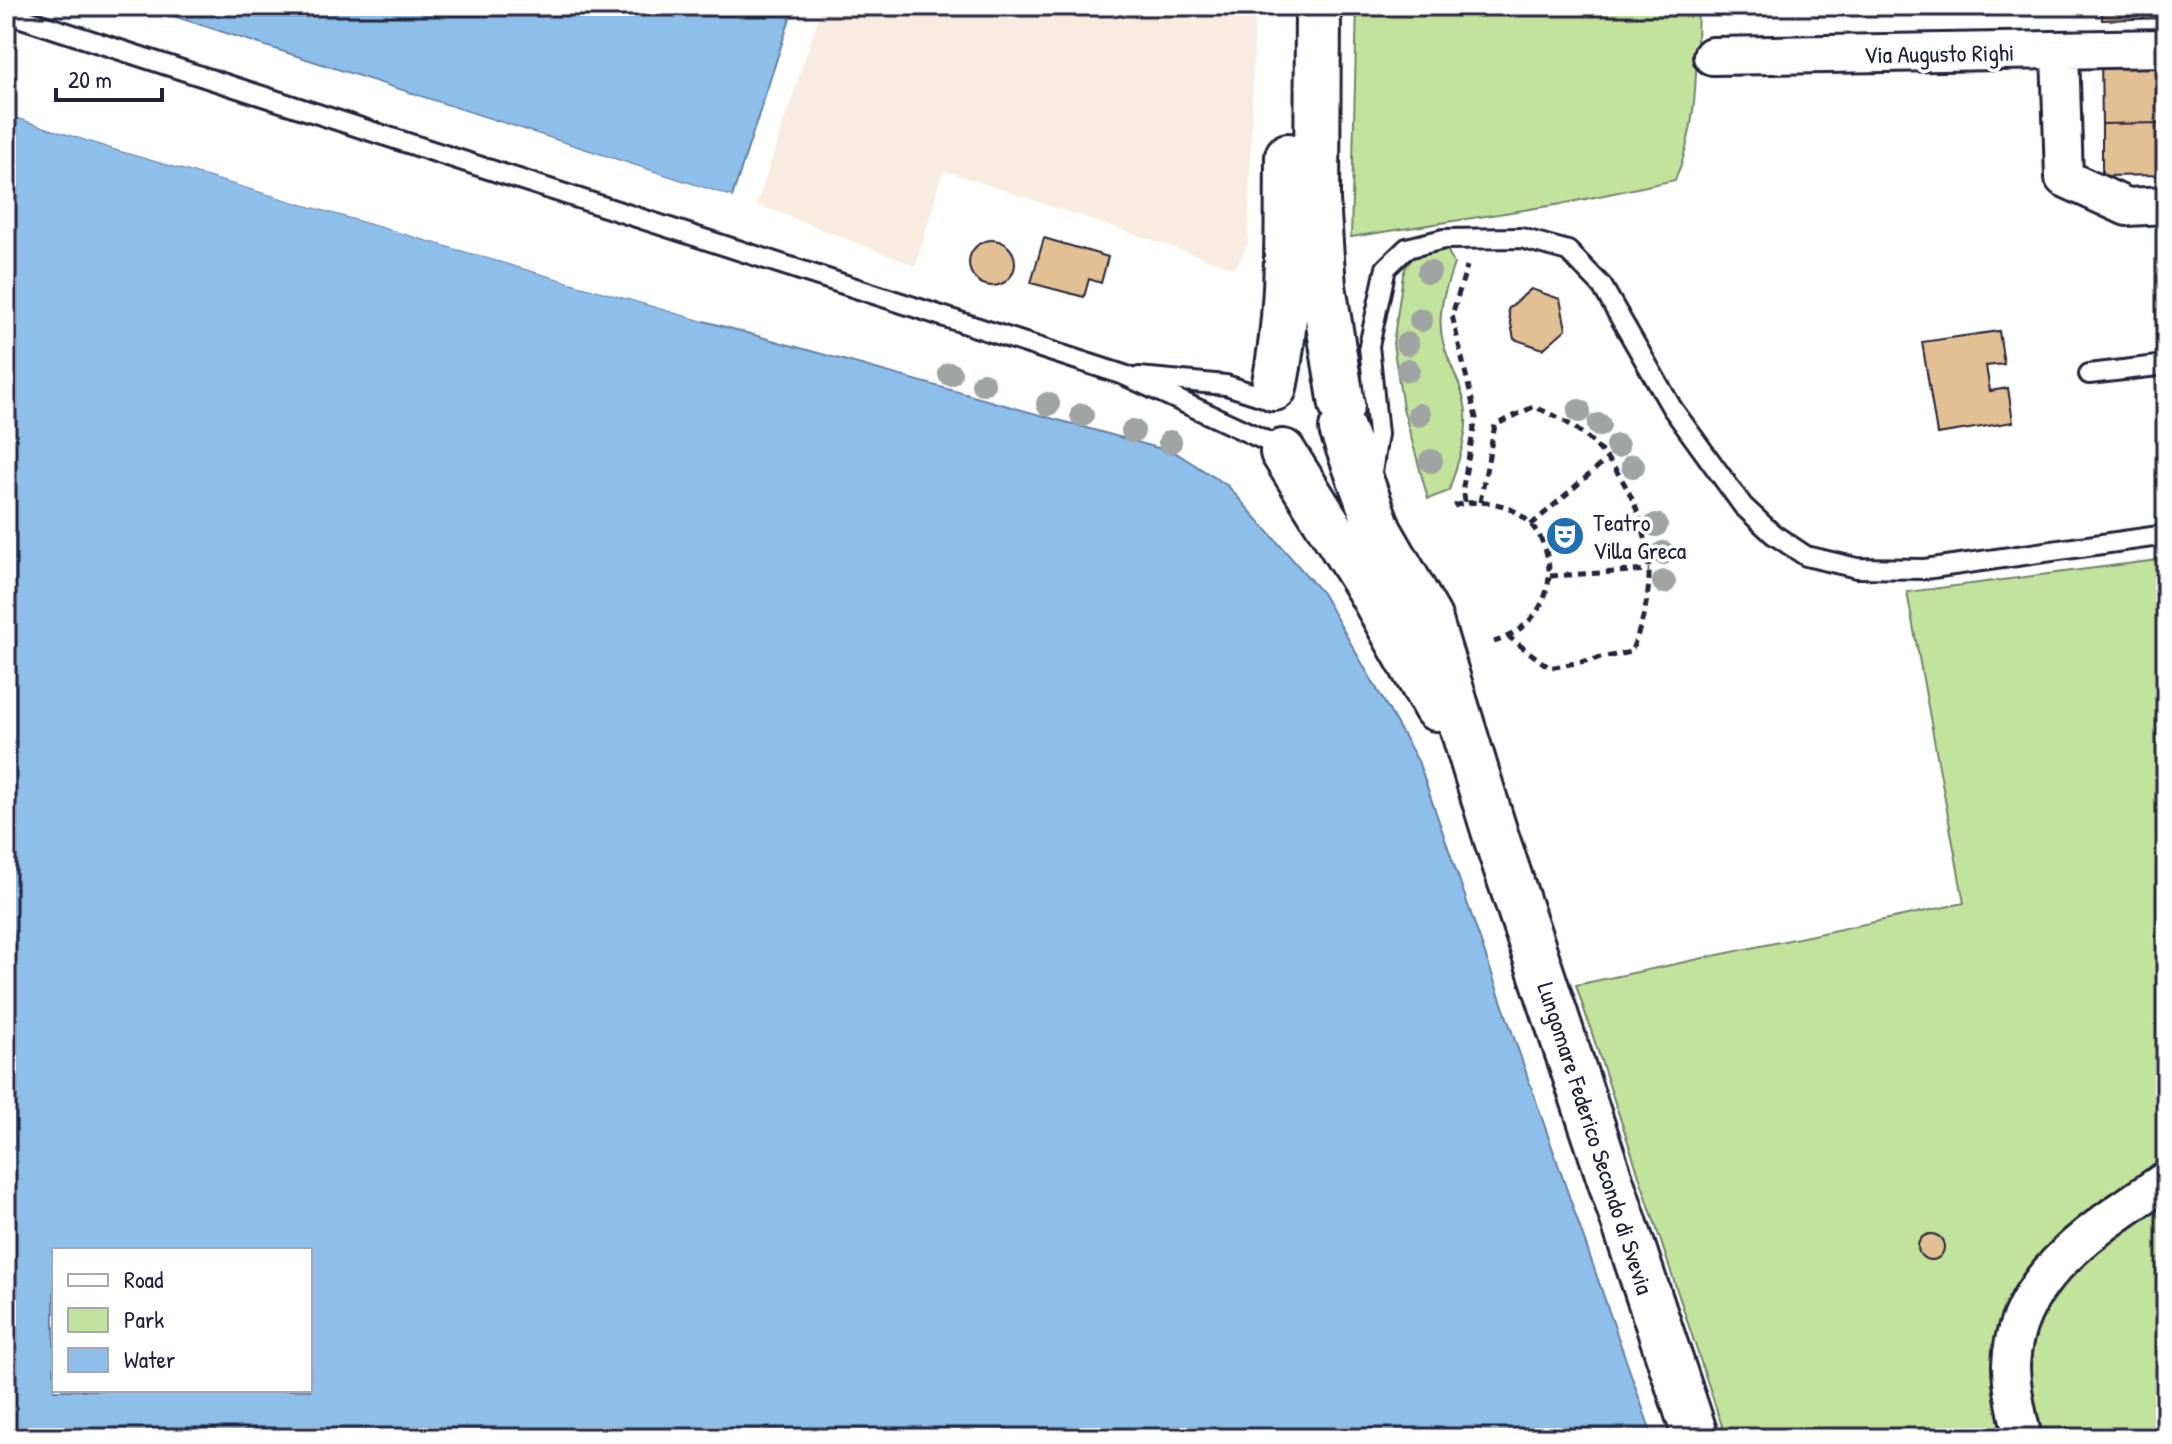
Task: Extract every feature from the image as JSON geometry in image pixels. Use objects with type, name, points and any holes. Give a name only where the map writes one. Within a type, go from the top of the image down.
[{"type":"street","points":[[1270,393],[1284,381],[1307,376],[1329,385],[1342,417],[1328,449],[1317,455],[1294,457],[1278,448],[1262,422],[1270,393],[1280,361],[1286,289],[1290,6]]},
{"type":"street","name":"Lungomare Federico Secondo di Svevia","points":[[1318,6],[1317,200],[1324,299],[1342,417],[1379,531],[1429,618],[1496,837],[1696,1438]]},
{"type":"street","name":"Via Augusto Righi","points":[[1712,56],[2166,48]]},
{"type":"street","points":[[2060,51],[2064,178],[2127,207],[2166,205]]},
{"type":"street","name":"Lungomare Federico Secondo di Svevia","points":[[1278,448],[1369,589],[1426,686],[1496,837]]},
{"type":"street","points":[[2023,1438],[2011,1366],[2021,1317],[2049,1271],[2091,1232],[2166,1180]]},
{"type":"lane","points":[[6,13],[1124,375],[1278,448]]},
{"type":"lane","points":[[1366,497],[1378,434],[1369,346],[1386,268],[1407,248],[1444,239],[1521,238],[1568,251],[1602,286],[1672,408],[1743,506],[1773,534],[1806,556],[1857,568],[1925,569],[2166,535]]},
{"type":"lane","points":[[2089,374],[2166,365]]},
{"type":"lane","points":[[1124,375],[1226,385],[1270,393]]},
{"type":"path","points":[[1465,502],[1463,486],[1476,418],[1452,315],[1464,271],[1480,240]]},
{"type":"path","points":[[1480,502],[1495,425],[1533,407],[1564,420],[1608,458],[1638,511],[1646,540],[1649,570],[1641,629],[1631,652],[1550,668],[1509,637]]},
{"type":"path","points":[[1531,525],[1608,458]]},
{"type":"path","points":[[1454,506],[1465,502],[1499,504],[1519,513],[1546,548],[1550,576],[1546,596],[1534,617],[1509,637],[1494,642]]},
{"type":"path","points":[[1550,576],[1649,570]]},
{"type":"shaded area","points":[[822,6],[1255,6],[1248,244],[1235,268],[943,170],[916,266],[757,204]]},
{"type":"green space","points":[[1357,6],[1698,6],[1692,117],[1675,180],[1562,204],[1351,237]]},
{"type":"green space","points":[[1419,251],[1448,251],[1454,264],[1442,302],[1440,322],[1466,413],[1463,443],[1449,491],[1428,499],[1403,408],[1393,344],[1403,275],[1406,266]]},
{"type":"green space","points":[[2166,559],[2166,1143],[2163,1145],[2166,1153],[2166,1438],[1726,1438],[1576,985],[1964,903],[1907,592]]},
{"type":"water","points":[[142,6],[794,6],[732,197]]},
{"type":"water","points":[[6,114],[114,149],[704,321],[1176,453],[1228,486],[1322,593],[1418,761],[1653,1438],[6,1438]]},
{"type":"pier","points":[[138,6],[732,197],[731,201],[141,10]]},
{"type":"pier","points":[[6,110],[115,145],[705,317],[704,321],[114,149],[6,114]]},
{"type":"building","points":[[2102,6],[2165,6],[2166,18],[2102,20]]},
{"type":"building","points":[[2166,55],[2166,123],[2102,124],[2101,56]]},
{"type":"building","points":[[2166,123],[2166,175],[2102,176],[2102,124]]},
{"type":"building","points":[[1044,238],[1108,257],[1101,283],[1089,279],[1084,297],[1031,283]]},
{"type":"building","points":[[992,240],[1008,247],[1015,263],[1008,279],[992,286],[976,279],[969,263],[976,247]]},
{"type":"building","points":[[1531,289],[1560,299],[1566,329],[1543,349],[1514,339],[1508,309]]},
{"type":"building","points":[[1999,331],[2004,364],[1986,366],[1990,391],[2008,388],[2013,422],[1937,434],[1922,342]]},
{"type":"building","points":[[1931,1234],[1940,1238],[1944,1247],[1940,1256],[1931,1260],[1922,1256],[1918,1247],[1922,1238]]},
{"type":"place","name":"Teatro Villa Greca","points":[[1565,536]]}]
